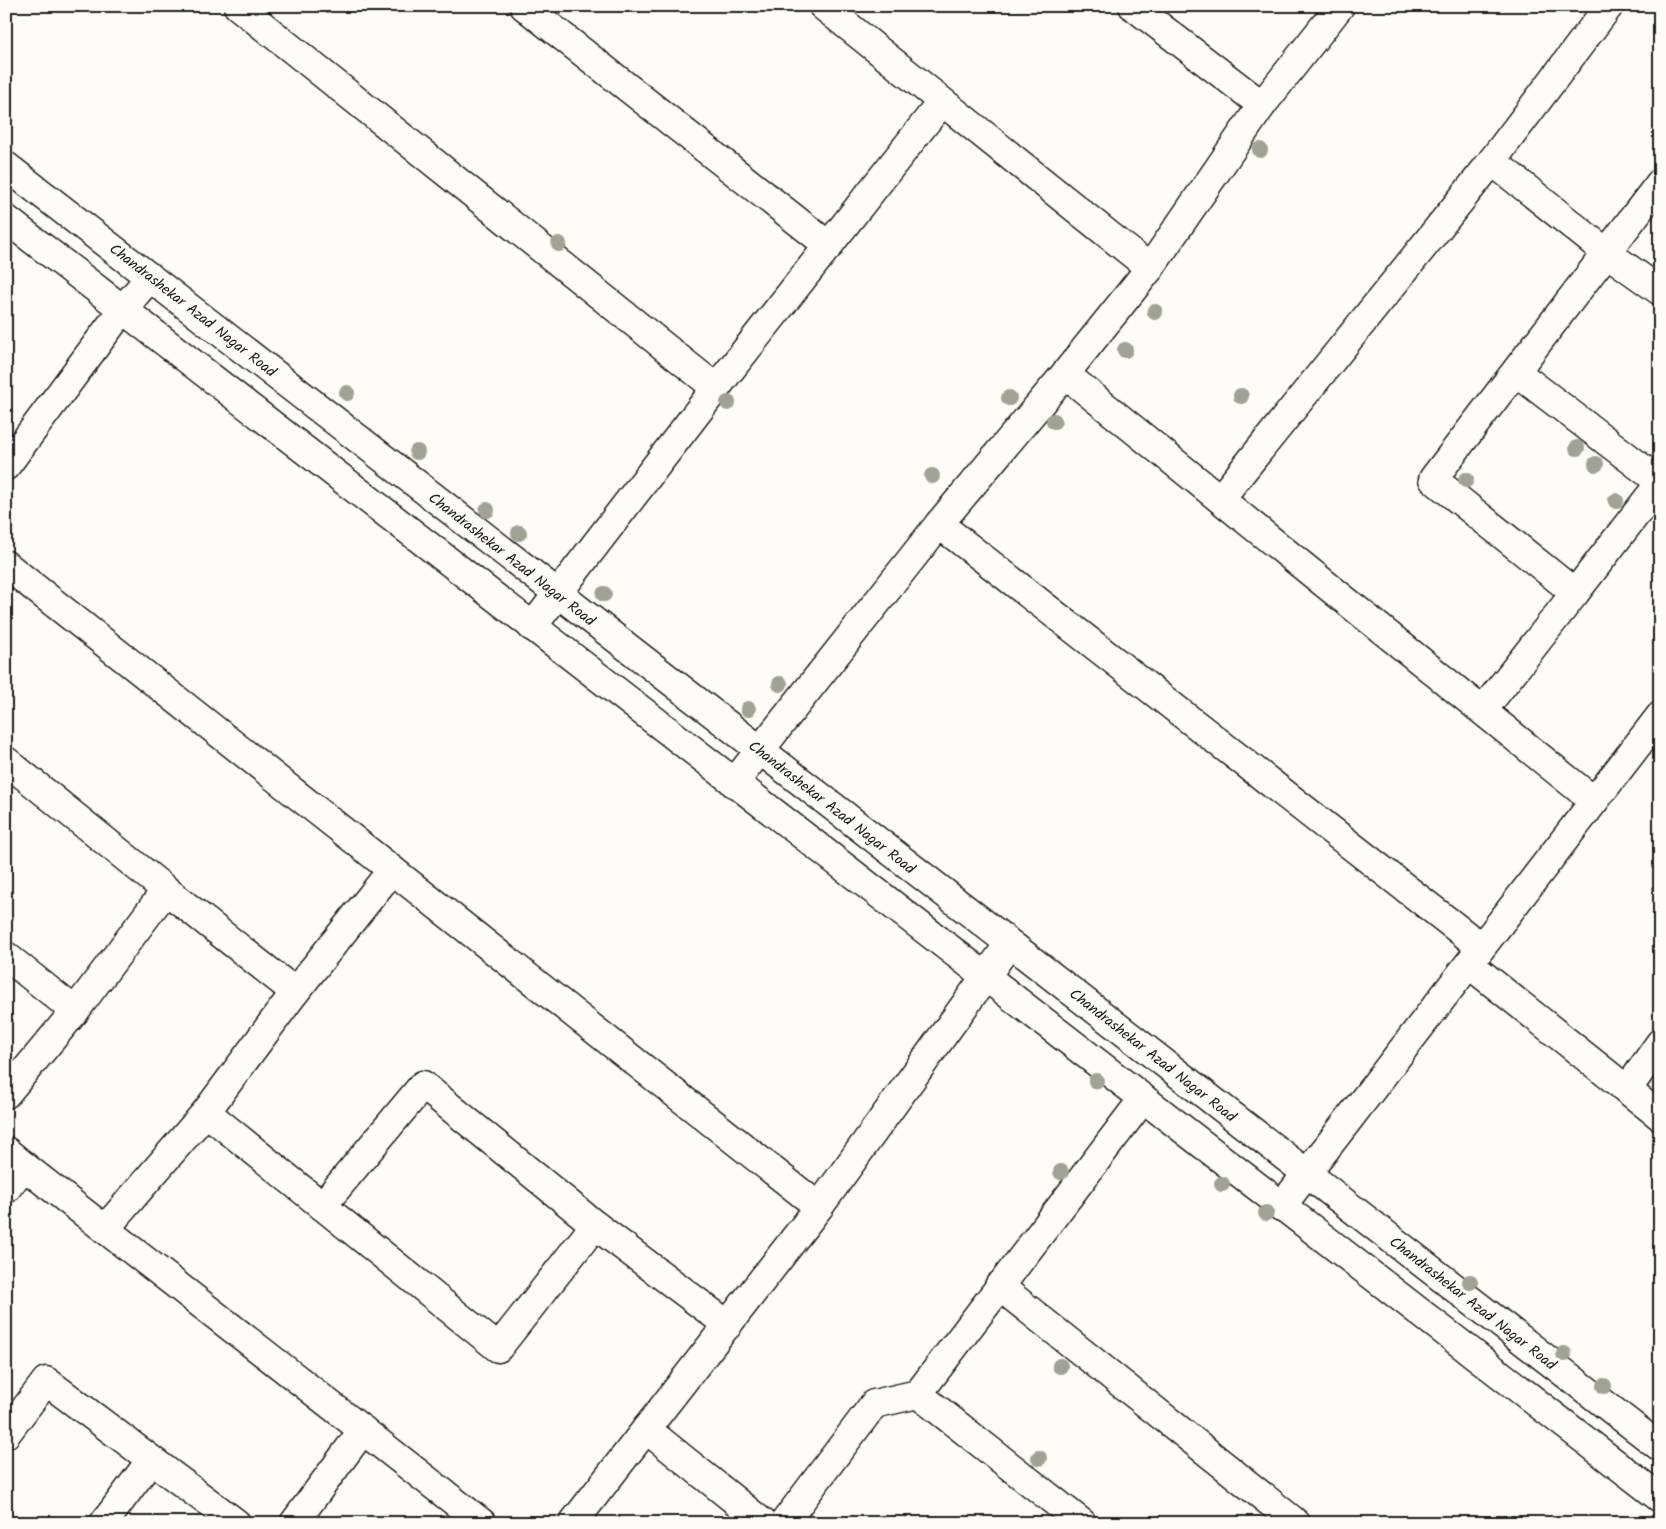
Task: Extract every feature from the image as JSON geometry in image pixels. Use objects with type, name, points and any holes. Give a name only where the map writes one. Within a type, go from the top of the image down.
[{"type":"street","points":[[238,6],[716,388]]},
{"type":"street","points":[[524,6],[829,246]]},
{"type":"street","points":[[823,6],[1150,268]]},
{"type":"street","points":[[1133,6],[1262,105]]},
{"type":"street","points":[[734,783],[939,524],[1065,374],[1150,268],[1262,105],[1340,6]]},
{"type":"street","points":[[1220,498],[1492,161],[1610,6]]},
{"type":"street","points":[[532,627],[716,388],[942,103]]},
{"type":"street","points":[[1492,161],[1607,253],[1660,291]]},
{"type":"street","name":"Chandrashekar Azad Nagar Road","points":[[6,166],[1660,1447]]},
{"type":"street","points":[[1575,594],[1433,479],[1660,183]]},
{"type":"street","points":[[6,219],[1281,1207],[1660,1498]]},
{"type":"street","points":[[6,466],[123,309],[150,277]]},
{"type":"street","points":[[1483,710],[1660,483],[1516,372]]},
{"type":"street","points":[[1065,374],[1594,801]]},
{"type":"street","points":[[939,524],[1475,955],[1627,1090],[1660,1116]]},
{"type":"street","points":[[6,565],[819,1207]]},
{"type":"street","points":[[1281,1207],[1660,716]]},
{"type":"street","points":[[6,761],[295,992]]},
{"type":"street","points":[[105,1229],[206,1112],[295,992],[392,870]]},
{"type":"street","points":[[6,1094],[75,1011],[166,890]]},
{"type":"street","points":[[573,1523],[819,1207],[987,978],[1009,944]]},
{"type":"street","points":[[6,956],[75,1011]]},
{"type":"street","points":[[1627,1090],[1660,1043]]},
{"type":"street","points":[[322,1206],[423,1085],[594,1224],[728,1324]]},
{"type":"street","points":[[784,1523],[874,1404],[918,1394],[1143,1100]]},
{"type":"street","points":[[206,1112],[498,1348],[594,1224]]},
{"type":"street","points":[[6,1189],[15,1158],[482,1523]]},
{"type":"street","points":[[999,1286],[1296,1523]]},
{"type":"street","points":[[6,1434],[46,1382],[236,1523]]},
{"type":"street","points":[[918,1394],[1068,1518]]},
{"type":"street","points":[[294,1523],[363,1430]]},
{"type":"street","points":[[646,1430],[763,1523]]},
{"type":"street","points":[[104,1523],[152,1460]]}]
